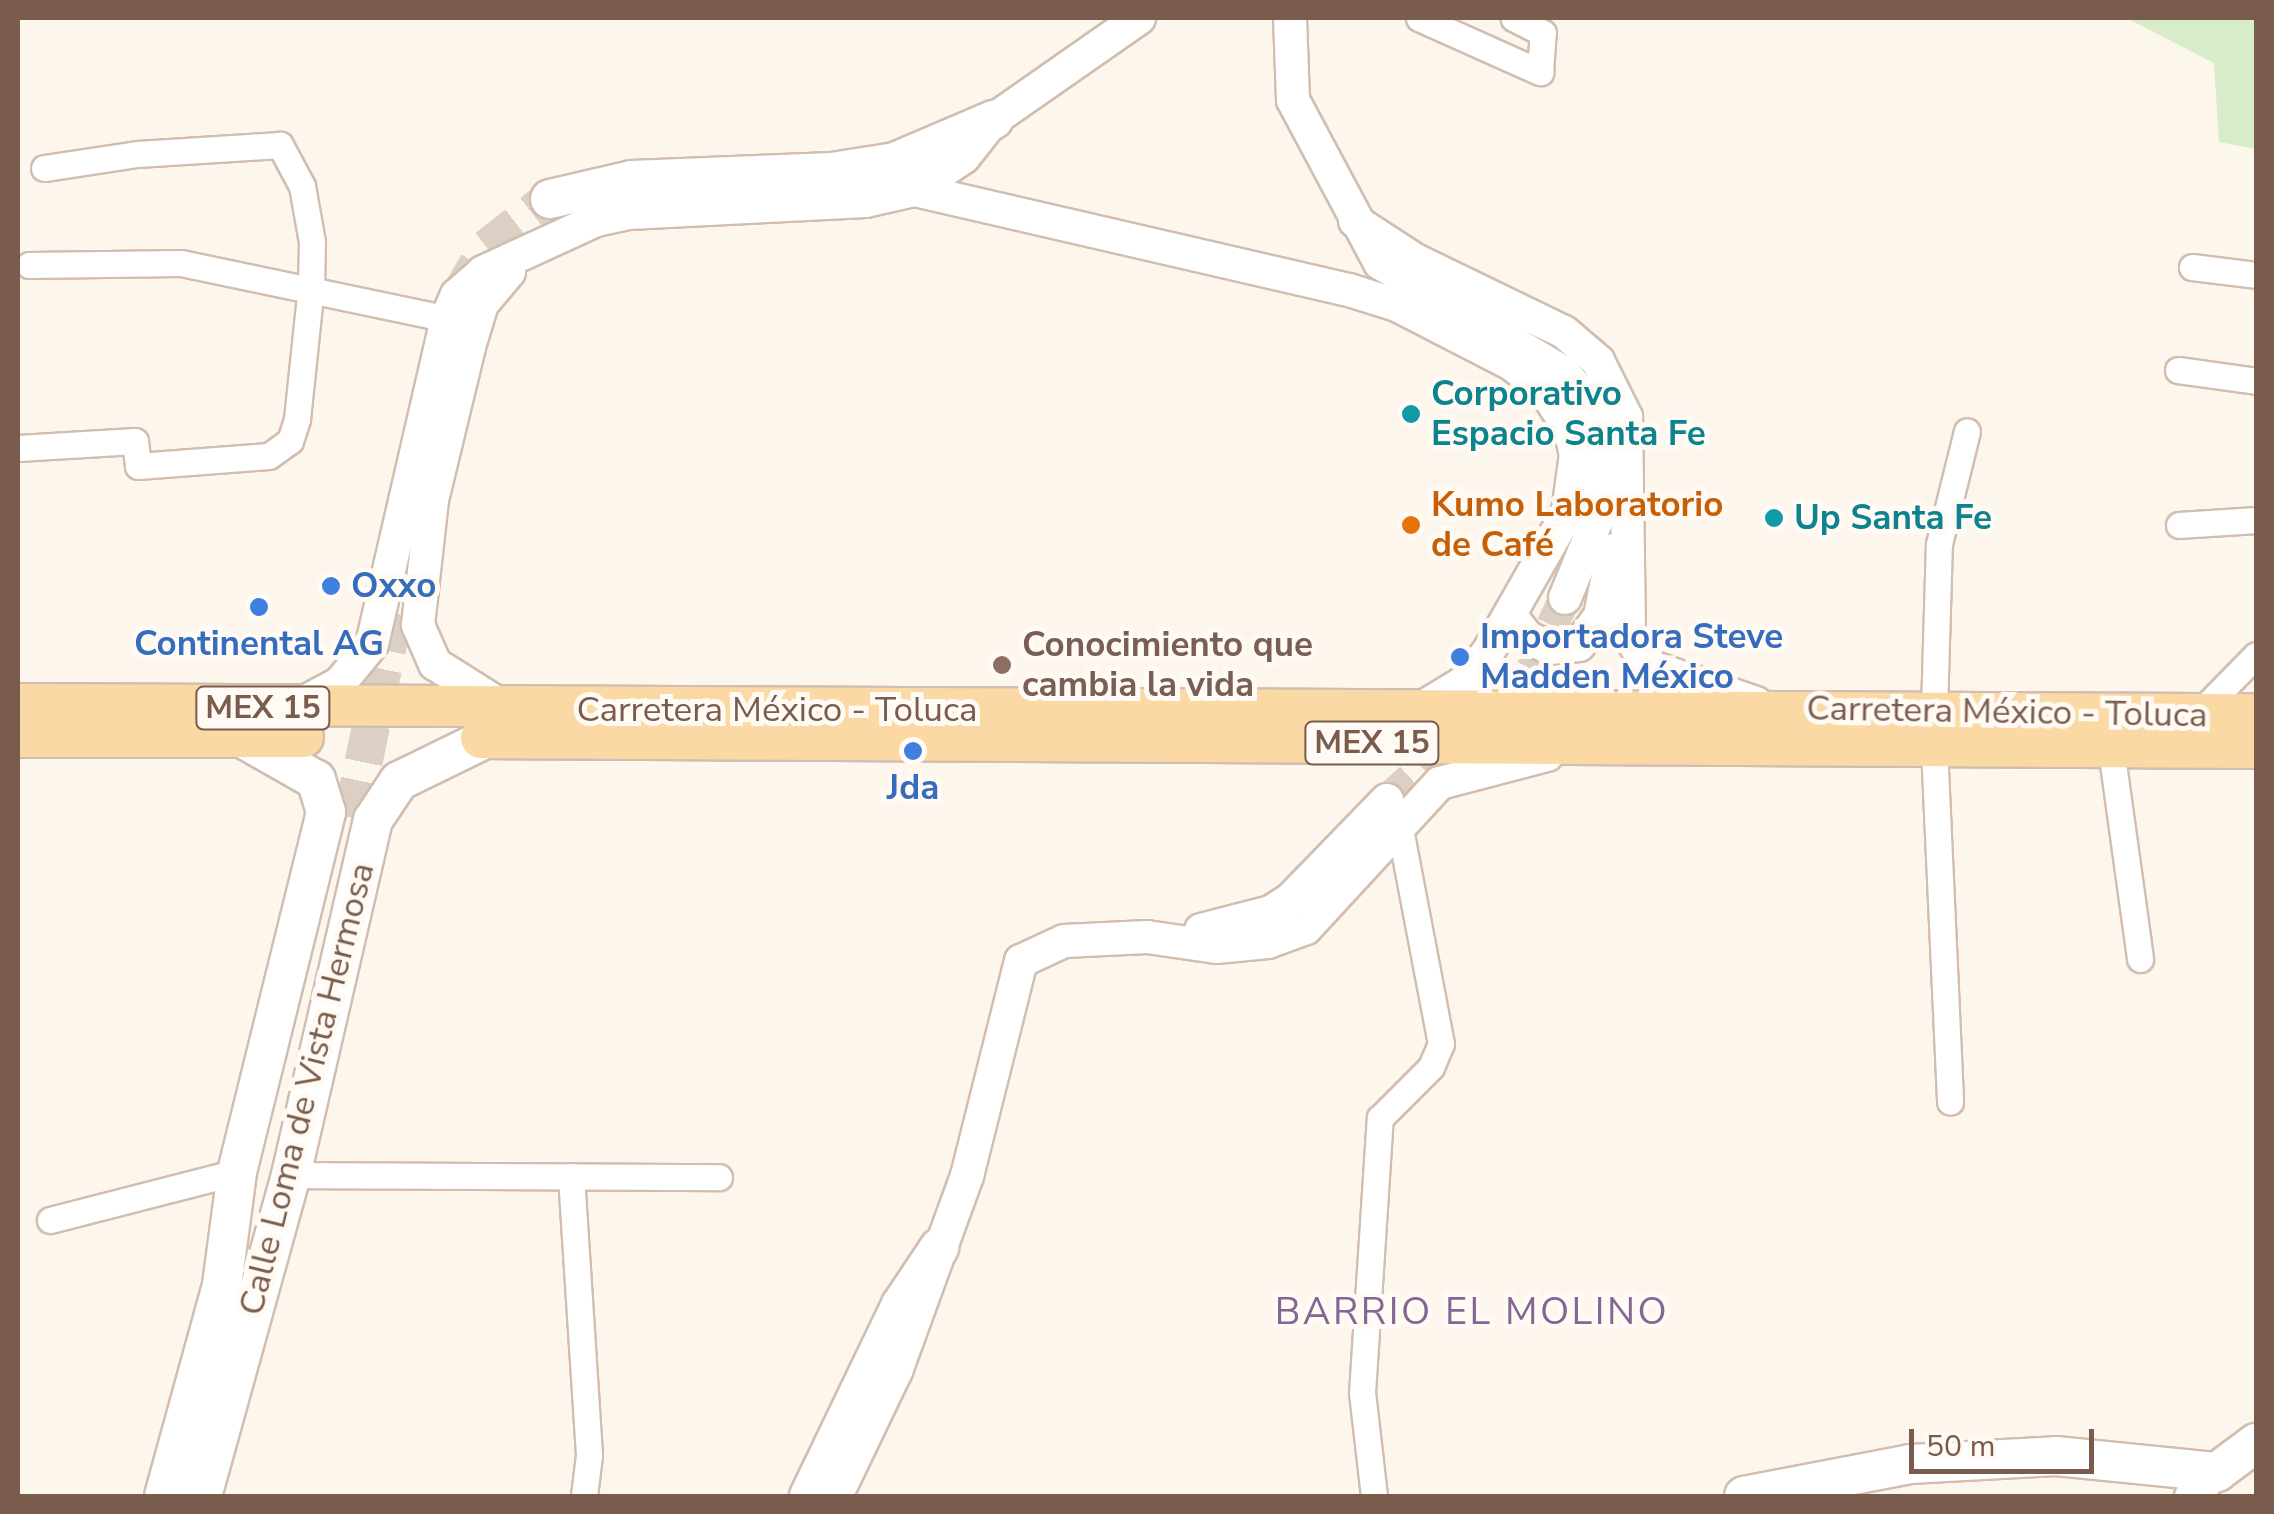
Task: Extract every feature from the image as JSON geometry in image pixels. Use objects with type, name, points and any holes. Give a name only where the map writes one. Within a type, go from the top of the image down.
[{"type":"main road","points":[[550,200],[580,187],[632,180],[832,172],[895,162],[993,120]]},
{"type":"main road","name":"Carretera México - Toluca","points":[[18,704],[290,709],[498,724],[1610,744],[2256,714]]},
{"type":"main road","name":"Carretera México - Toluca","points":[[18,737],[238,736],[498,724],[1420,709],[1779,710],[2110,749],[2256,748]]},
{"type":"main road","name":"Calle Loma de Vista Hermosa","points":[[164,1496],[222,1285],[237,1172],[351,817],[399,781],[498,724]]},
{"type":"main road","name":"Calle Loma de Vista Hermosa","points":[[238,736],[316,780],[351,817]]},
{"type":"main road","points":[[222,1285],[252,1220],[351,817]]},
{"type":"main road","name":"Calle Loma de Vista Hermosa","points":[[202,1496],[291,1175],[351,817]]},
{"type":"main road","points":[[808,1496],[901,1305],[939,1248]]},
{"type":"main road","points":[[1744,1496],[1910,1464],[2056,1456],[2232,1469]]},
{"type":"street","points":[[290,709],[340,683],[372,644],[461,322],[497,282],[531,253],[596,220],[630,213],[866,201],[915,190],[964,158],[993,120],[1139,18]]},
{"type":"street","points":[[1419,18],[1540,72],[1542,32],[1514,18]]},
{"type":"street","points":[[1287,21],[1292,100],[1380,263],[1562,372],[1598,412],[1606,432],[1606,473],[1596,522],[1565,598]]},
{"type":"street","points":[[18,448],[135,440],[138,466],[268,456],[290,441],[297,419],[311,286],[302,186],[280,145],[137,154],[44,168]]},
{"type":"street","points":[[915,190],[1348,290],[1396,305],[1513,365],[1544,391],[1570,430],[1576,485],[1568,512],[1510,615],[1464,684],[1420,709]]},
{"type":"street","points":[[1355,221],[1415,260],[1582,345],[1611,379],[1626,417],[1630,482],[1628,634],[1646,665],[1684,684],[1779,710]]},
{"type":"street","points":[[29,265],[181,263],[311,286],[461,322]]},
{"type":"street","points":[[2192,267],[2256,275]]},
{"type":"street","points":[[461,322],[432,500],[418,625],[435,664],[498,724]]},
{"type":"street","points":[[2178,370],[2256,381]]},
{"type":"street","points":[[1950,1102],[1934,729],[1939,544],[1966,431]]},
{"type":"street","points":[[1510,615],[1527,637],[1550,648],[1580,644],[1600,616],[1630,482]]},
{"type":"street","points":[[2179,524],[2256,520]]},
{"type":"street","points":[[380,618],[402,634],[418,625]]},
{"type":"street","points":[[2199,714],[2256,655]]},
{"type":"street","points":[[836,1496],[896,1370],[967,1176],[1021,961],[1064,941],[1147,937],[1271,912],[1394,814],[1440,783],[1476,769],[1610,744]]},
{"type":"street","points":[[2110,749],[2140,959]]},
{"type":"street","points":[[1374,1496],[1362,1393],[1380,1118],[1431,1067],[1441,1044],[1394,814]]},
{"type":"street","points":[[50,1220],[237,1172]]},
{"type":"street","points":[[291,1175],[719,1176]]},
{"type":"street","points":[[571,1176],[589,1455],[584,1496]]},
{"type":"green space","points":[[2126,18],[2256,18],[2256,149],[2219,142],[2214,63]]},
{"type":"tunnel","points":[[459,297],[487,248],[550,199]]},
{"type":"tunnel","points":[[1387,800],[1532,669],[1565,598]]},
{"type":"tunnel","points":[[352,818],[397,601]]},
{"type":"place","name":"Corporativo Espacio Santa Fe","points":[[1411,414]]},
{"type":"place","name":"Up Santa Fe","points":[[1774,518]]},
{"type":"place","name":"Kumo Laboratorio de Café","points":[[1411,525]]},
{"type":"place","name":"Oxxo","points":[[331,586]]},
{"type":"place","name":"Continental AG","points":[[259,607]]},
{"type":"place","name":"Importadora Steve Madden México","points":[[1460,657]]},
{"type":"place","name":"Conocimiento que cambia la vida","points":[[1002,665]]},
{"type":"place","name":"Jda","points":[[913,751]]},
{"type":"district","name":"BARRIO EL MOLINO","points":[[1472,1312]]}]
